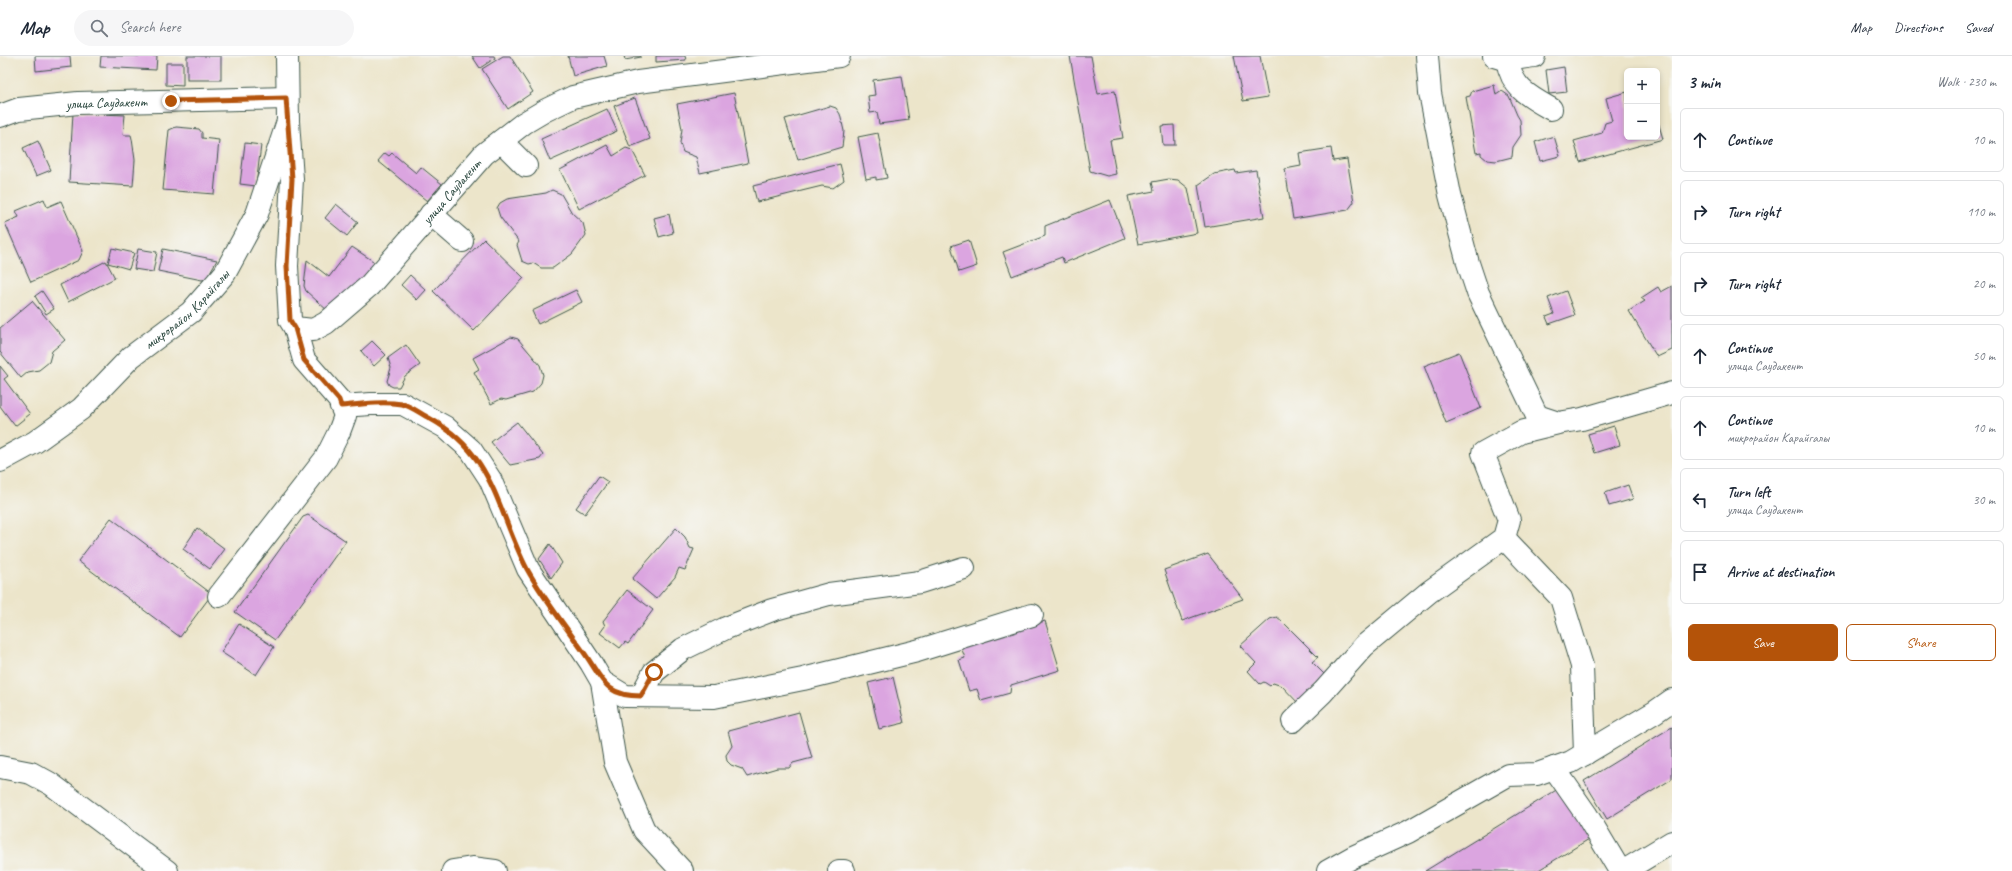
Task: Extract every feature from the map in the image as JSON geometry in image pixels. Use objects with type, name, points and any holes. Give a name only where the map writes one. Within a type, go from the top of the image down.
[{"type":"street","name":"микрорайон Карайгалы","points":[[0,461],[35,442],[81,409],[131,357],[191,312],[220,278],[257,214],[288,121],[286,98],[287,56]]},
{"type":"street","name":"улица Саудакент","points":[[295,328],[313,330],[326,323],[369,286],[484,154],[524,123],[574,98],[638,82],[839,56]]},
{"type":"street","points":[[1428,56],[1430,92],[1450,195],[1468,263],[1478,293],[1537,416],[1558,423]]},
{"type":"street","points":[[1534,56],[1500,58],[1524,94],[1551,109]]},
{"type":"street","name":"улица Саудакент","points":[[0,116],[19,109],[78,103],[286,98]]},
{"type":"street","points":[[219,596],[326,458],[345,416],[339,400],[304,360],[295,328],[290,320],[287,266],[292,179],[288,121]]},
{"type":"street","points":[[501,141],[526,166]]},
{"type":"street","points":[[431,214],[462,242]]},
{"type":"street","points":[[1293,721],[1323,692],[1364,646],[1435,588],[1504,538],[1510,520],[1483,453],[1521,432],[1582,419],[1672,393]]},
{"type":"street","points":[[341,406],[403,404],[445,427],[470,450],[490,479],[528,569],[591,663],[602,682],[615,762],[644,830],[682,871]]},
{"type":"street","points":[[1504,538],[1560,598],[1582,666],[1585,754]]},
{"type":"street","points":[[641,696],[654,672],[683,649],[726,628],[772,610],[829,594],[920,582],[964,568]]},
{"type":"street","points":[[602,682],[625,696],[714,697],[803,679],[917,651],[1032,615]]},
{"type":"street","points":[[1328,871],[1353,857],[1408,832],[1508,775],[1537,774],[1571,762],[1672,700]]},
{"type":"street","points":[[0,767],[31,772],[51,784],[166,871]]},
{"type":"street","points":[[1554,768],[1586,814],[1620,871]]},
{"type":"street","points":[[1624,871],[1672,842]]},
{"type":"street","points":[[453,871],[472,868],[495,871]]},
{"type":"street","points":[[839,871],[844,871]]},
{"type":"building","points":[[35,56],[70,56],[71,67],[36,71]]},
{"type":"building","points":[[101,56],[157,56],[156,70],[100,67]]},
{"type":"building","points":[[187,56],[221,56],[221,80],[187,80]]},
{"type":"building","points":[[472,56],[494,56],[495,58],[480,68]]},
{"type":"building","points":[[503,56],[510,56],[533,92],[508,109],[482,69]]},
{"type":"building","points":[[568,56],[604,56],[607,66],[573,76]]},
{"type":"building","points":[[624,56],[641,56],[641,57],[625,60]]},
{"type":"building","points":[[656,56],[685,56],[686,60],[656,62]]},
{"type":"building","points":[[1070,56],[1091,56],[1098,94],[1115,91],[1123,138],[1110,140],[1116,174],[1107,176],[1090,171]]},
{"type":"building","points":[[1234,56],[1260,56],[1268,97],[1243,101]]},
{"type":"building","points":[[166,63],[183,63],[183,86],[166,85]]},
{"type":"building","points":[[1564,67],[1567,92],[1549,94],[1546,70]]},
{"type":"building","points":[[902,76],[909,120],[879,124],[877,112],[870,113],[868,96],[875,95],[873,80]]},
{"type":"building","points":[[1494,85],[1496,95],[1502,91],[1509,96],[1520,120],[1521,135],[1513,147],[1512,157],[1496,161],[1487,160],[1481,155],[1481,152],[1476,153],[1466,97],[1470,96],[1472,91]]},
{"type":"building","points":[[734,93],[748,163],[700,173],[696,157],[683,152],[680,143],[682,129],[677,104]]},
{"type":"building","points":[[1624,93],[1624,140],[1659,140],[1580,162],[1574,141],[1602,133],[1605,123],[1612,121],[1606,98]]},
{"type":"building","points":[[635,98],[650,139],[630,147],[614,106]]},
{"type":"building","points":[[830,106],[836,108],[840,114],[844,131],[842,147],[798,160],[785,119]]},
{"type":"building","points":[[607,109],[617,131],[550,161],[541,139]]},
{"type":"building","points":[[73,113],[125,115],[123,135],[131,135],[135,160],[133,186],[69,182]]},
{"type":"building","points":[[1174,125],[1175,145],[1163,145],[1161,126]]},
{"type":"building","points":[[176,127],[199,129],[202,133],[202,138],[219,140],[214,194],[163,190],[169,130]]},
{"type":"building","points":[[1660,128],[1663,139],[1660,140]]},
{"type":"building","points":[[878,133],[887,178],[876,180],[876,177],[866,179],[858,137]]},
{"type":"building","points":[[1554,136],[1560,156],[1540,161],[1535,142]]},
{"type":"building","points":[[38,141],[51,170],[36,176],[23,148]]},
{"type":"building","points":[[245,143],[261,145],[256,186],[240,184]]},
{"type":"building","points":[[607,145],[613,156],[626,148],[632,150],[645,175],[579,209],[560,170]]},
{"type":"building","points":[[1331,148],[1333,161],[1347,159],[1354,202],[1348,210],[1293,219],[1285,169],[1301,166],[1299,153]]},
{"type":"building","points":[[385,153],[389,156],[392,153],[416,173],[421,167],[442,184],[427,201],[378,161]]},
{"type":"building","points":[[840,164],[844,180],[833,188],[822,186],[757,202],[753,186]]},
{"type":"building","points":[[1235,170],[1236,173],[1256,170],[1264,217],[1205,227],[1198,185],[1214,174]]},
{"type":"building","points":[[1169,179],[1178,180],[1188,188],[1197,233],[1138,244],[1128,196],[1154,191],[1152,182]]},
{"type":"building","points":[[552,190],[561,194],[572,213],[583,223],[586,235],[572,254],[553,268],[541,268],[533,263],[529,264],[522,261],[517,245],[519,242],[500,217],[497,208],[500,203],[507,199],[546,193]]},
{"type":"building","points":[[44,199],[47,207],[61,201],[83,251],[79,260],[31,282],[5,223],[19,217],[16,211]]},
{"type":"building","points":[[1110,200],[1125,238],[1064,263],[1062,257],[1012,276],[1003,252],[1045,236],[1045,226]]},
{"type":"building","points":[[336,204],[358,222],[347,236],[325,218]]},
{"type":"building","points":[[669,214],[673,233],[659,237],[654,218]]},
{"type":"building","points":[[484,239],[524,278],[474,331],[433,291]]},
{"type":"building","points":[[969,240],[977,266],[959,272],[951,246]]},
{"type":"building","points":[[352,247],[373,261],[375,266],[329,312],[306,291],[304,286],[307,260],[329,277]]},
{"type":"building","points":[[112,248],[134,253],[129,269],[108,263]]},
{"type":"building","points":[[138,249],[157,252],[153,272],[134,269]]},
{"type":"building","points":[[163,249],[217,260],[206,279],[202,280],[158,271]]},
{"type":"building","points":[[106,261],[115,278],[68,302],[60,285]]},
{"type":"building","points":[[410,275],[426,290],[417,300],[401,285]]},
{"type":"building","points":[[1672,286],[1672,350],[1657,357],[1629,311],[1645,301],[1641,298],[1658,287],[1661,292]]},
{"type":"building","points":[[576,290],[582,302],[538,324],[532,311]]},
{"type":"building","points":[[42,291],[54,309],[46,314],[35,296]]},
{"type":"building","points":[[1566,291],[1575,315],[1549,324],[1546,317],[1554,314],[1548,298]]},
{"type":"building","points":[[32,301],[65,340],[52,351],[49,362],[39,370],[28,372],[21,378],[0,352],[0,328]]},
{"type":"building","points":[[511,337],[518,339],[540,365],[543,375],[541,383],[533,392],[506,400],[501,399],[491,404],[474,372],[479,369],[473,358]]},
{"type":"building","points":[[372,341],[386,355],[374,366],[361,351]]},
{"type":"building","points":[[406,345],[420,365],[405,376],[399,387],[393,387],[389,385],[387,381],[391,368],[388,358]]},
{"type":"building","points":[[1459,352],[1481,408],[1446,423],[1424,366]]},
{"type":"building","points":[[0,366],[8,376],[4,379],[30,414],[15,426],[0,406]]},
{"type":"building","points":[[517,422],[543,455],[540,459],[510,465],[491,442]]},
{"type":"building","points":[[1614,426],[1620,445],[1594,453],[1588,434]]},
{"type":"building","points":[[599,476],[608,482],[585,514],[576,508]]},
{"type":"building","points":[[1628,485],[1633,499],[1609,506],[1605,493]]},
{"type":"building","points":[[308,515],[346,541],[275,640],[235,612],[303,517]]},
{"type":"building","points":[[111,518],[212,594],[180,637],[78,561]]},
{"type":"building","points":[[197,528],[225,549],[210,569],[183,549]]},
{"type":"building","points":[[676,528],[685,537],[690,548],[694,549],[685,570],[679,568],[675,577],[656,599],[632,579]]},
{"type":"building","points":[[550,544],[562,563],[551,578],[539,559]]},
{"type":"building","points":[[1208,554],[1243,599],[1182,621],[1164,570]]},
{"type":"building","points":[[627,590],[653,610],[628,644],[625,642],[620,648],[600,633],[605,626],[603,621]]},
{"type":"building","points":[[1277,617],[1318,657],[1312,662],[1327,677],[1299,704],[1282,686],[1273,683],[1270,686],[1264,682],[1260,684],[1248,671],[1256,663],[1240,646],[1270,619]]},
{"type":"building","points":[[1045,621],[1060,670],[1011,685],[1010,693],[981,701],[977,689],[969,691],[959,660],[965,658],[961,647]]},
{"type":"building","points":[[239,624],[274,647],[256,675],[221,652]]},
{"type":"building","points":[[893,677],[904,723],[879,729],[868,683]]},
{"type":"building","points":[[799,712],[812,758],[793,763],[789,768],[777,768],[747,777],[742,769],[731,765],[727,761],[726,755],[732,746],[728,731]]},
{"type":"building","points":[[1672,727],[1672,779],[1607,819],[1584,781]]},
{"type":"building","points":[[1558,789],[1589,839],[1537,871],[1425,871]]},
{"type":"route","points":[[171,101],[286,98],[292,179],[287,266],[290,320],[295,328],[304,360],[339,400],[341,406],[403,404],[445,427],[470,450],[490,479],[528,569],[560,619],[591,663],[602,682],[625,696],[641,696],[654,672]]}]
